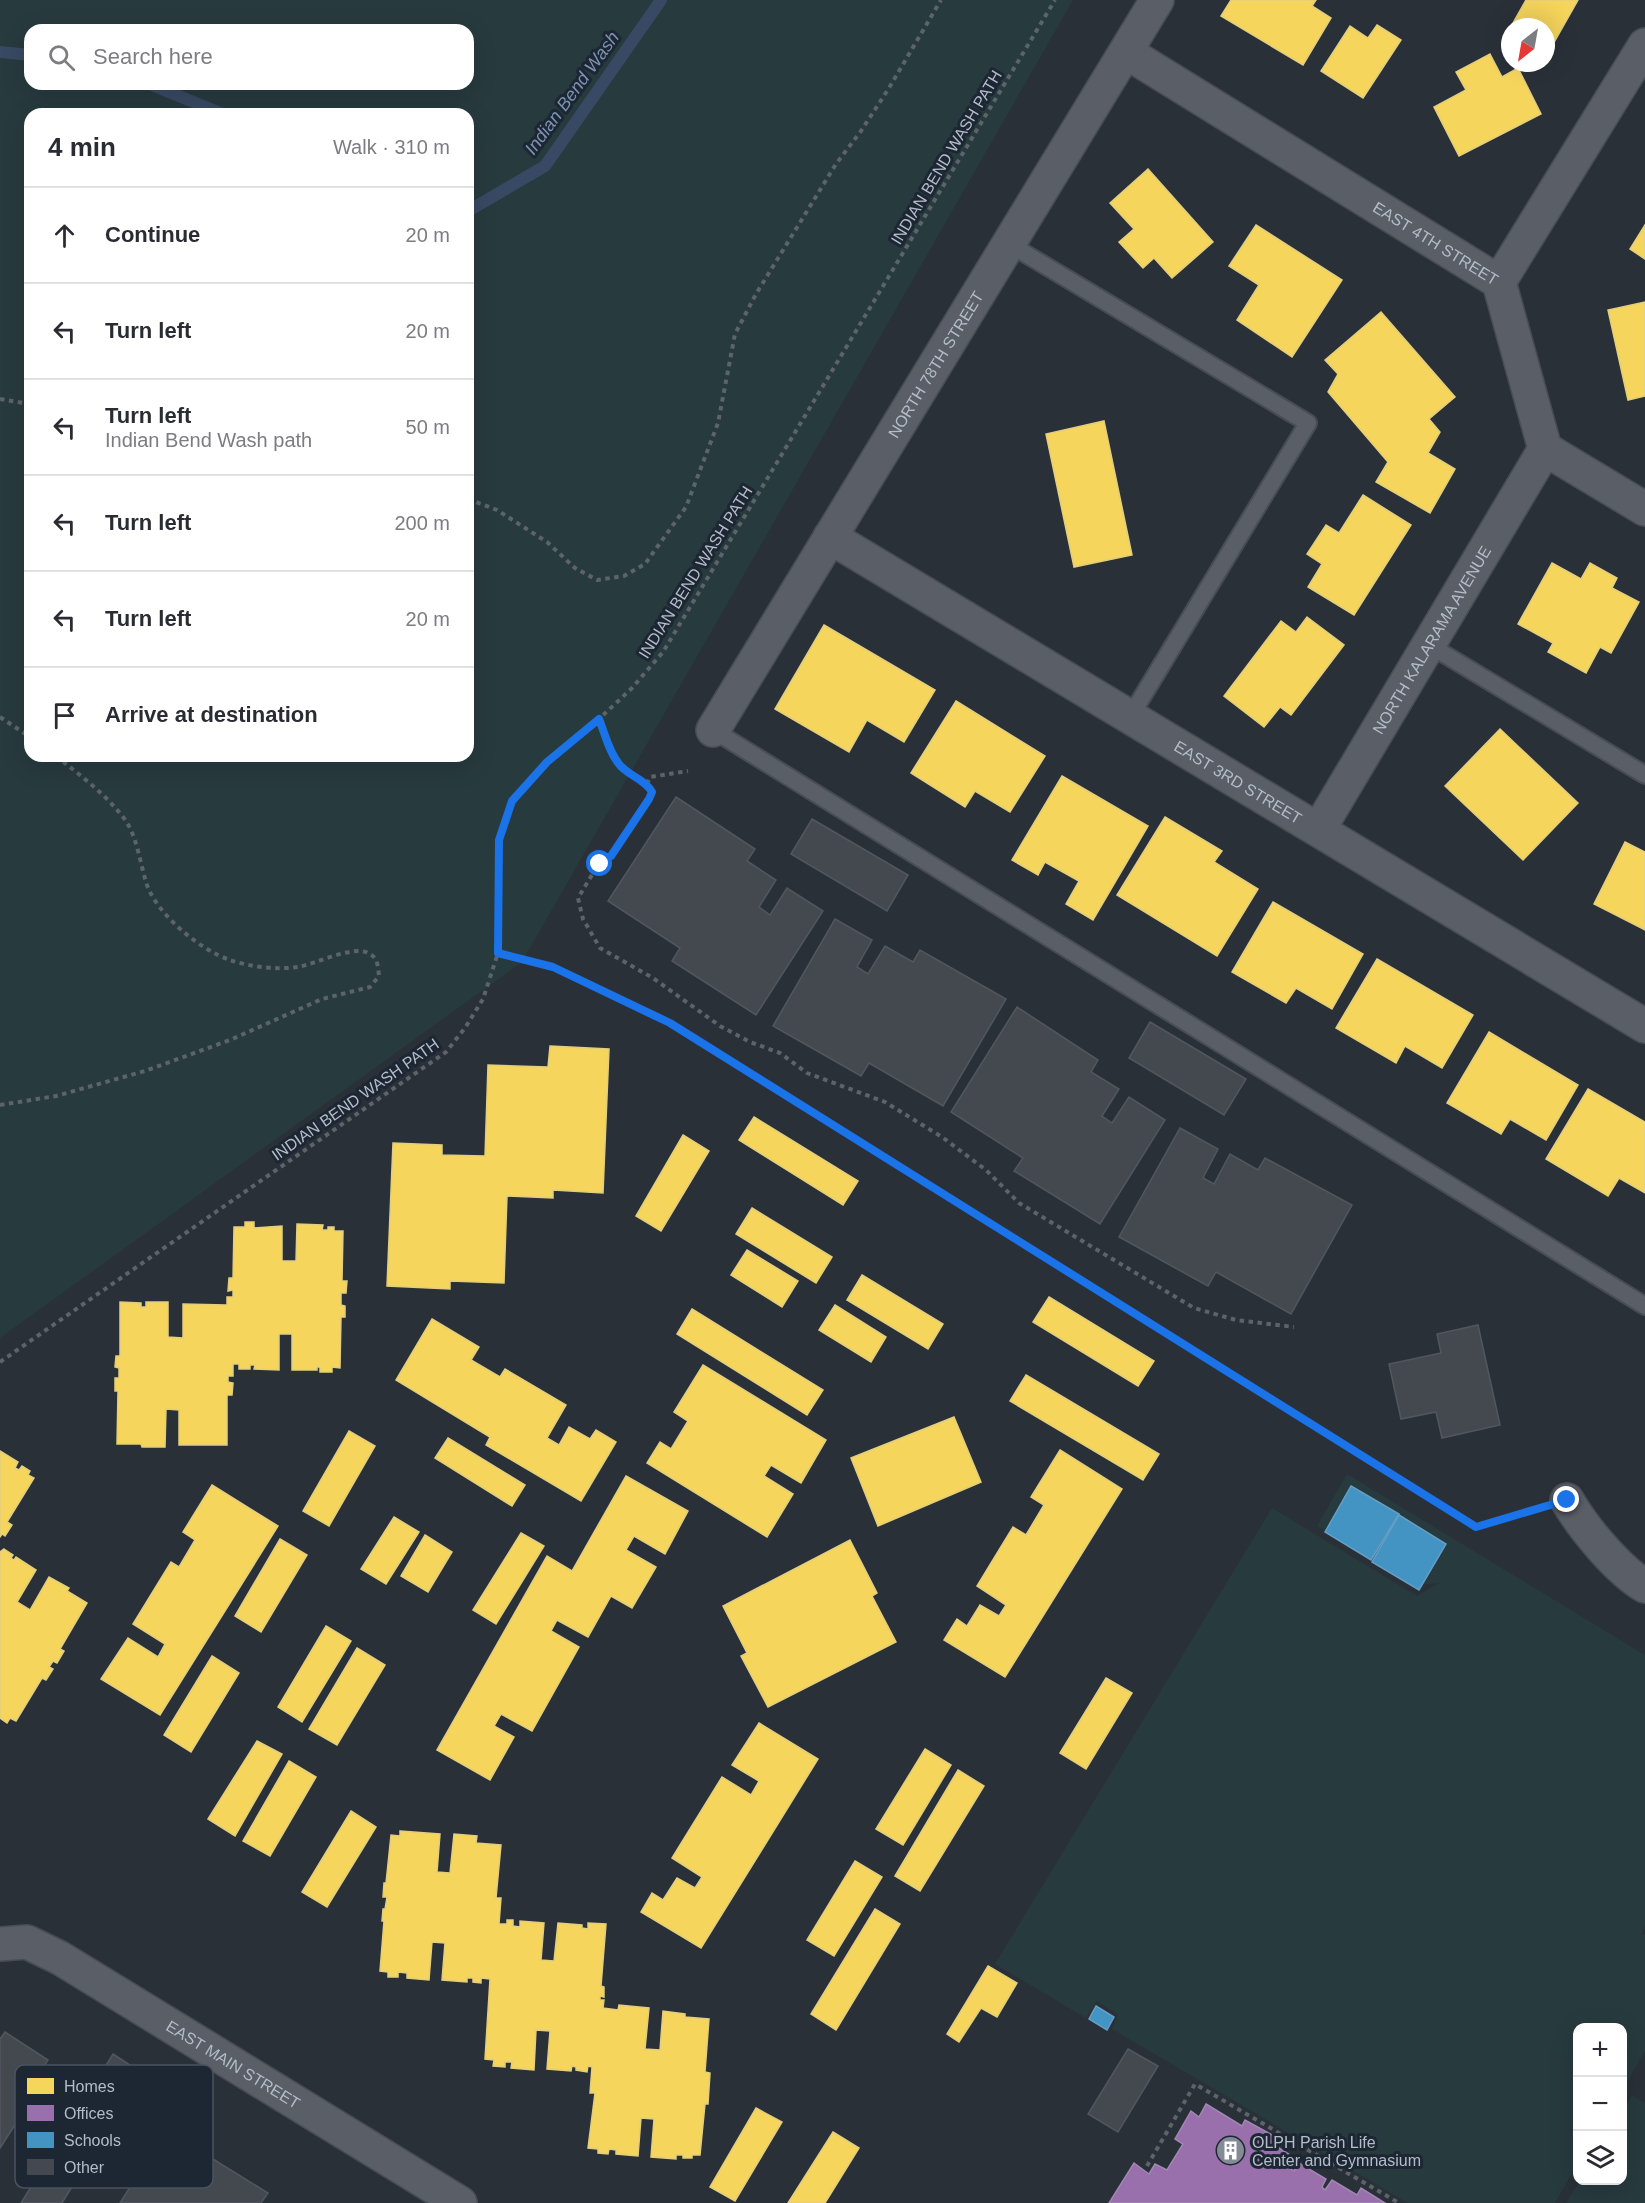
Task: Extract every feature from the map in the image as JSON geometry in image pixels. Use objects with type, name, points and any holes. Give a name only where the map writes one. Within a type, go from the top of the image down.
[{"type":"street","name":"NORTH 78TH STREET","points":[[713,730],[1157,0]]},
{"type":"street","points":[[1499,282],[1645,45]]},
{"type":"street","name":"EAST 4TH STREET","points":[[1126,52],[1499,282],[1545,449]]},
{"type":"street","points":[[1545,449],[1645,509]]},
{"type":"street","name":"NORTH KALARAMA AVENUE","points":[[1319,829],[1545,449]]},
{"type":"street","name":"EAST 3RD STREET","points":[[830,537],[1645,1026]]},
{"type":"street","points":[[1567,1500],[1578,1520],[1632,1578],[1645,1586]]},
{"type":"street","name":"EAST MAIN STREET","points":[[0,1944],[27,1942],[60,1958],[460,2203]]},
{"type":"lane","points":[[1009,244],[1308,423],[1130,717]]},
{"type":"lane","points":[[1429,645],[1645,776]]},
{"type":"lane","points":[[713,730],[1645,1306]]},
{"type":"path","points":[[474,501],[497,510],[548,542],[575,568],[597,580],[624,576],[645,564],[686,507],[718,423],[735,334],[756,294],[836,164],[889,88],[941,0]]},
{"type":"path","name":"INDIAN BEND WASH PATH","points":[[0,1362],[446,1052],[465,1028],[483,999],[498,953],[499,840],[512,801],[547,762],[633,688],[663,652],[1054,0]]},
{"type":"path","points":[[0,399],[24,403]]},
{"type":"path","points":[[0,717],[24,733]]},
{"type":"path","points":[[599,719],[610,750],[620,766],[647,784],[652,792],[611,856],[601,860],[578,898],[582,919],[600,948],[652,978],[720,1026],[750,1042],[780,1053],[807,1073],[885,1102],[942,1137],[986,1170],[1019,1203],[1194,1308],[1236,1320],[1294,1327]]},
{"type":"path","points":[[0,1105],[56,1096],[145,1071],[230,1040],[321,999],[370,987],[379,976],[378,963],[369,953],[358,951],[298,967],[267,968],[229,960],[193,940],[164,914],[147,885],[138,851],[127,823],[104,795],[63,762]]},
{"type":"path","points":[[647,784],[650,777],[688,771]]},
{"type":"path","points":[[498,953],[553,967],[670,1023],[1476,1527],[1567,1500]]},
{"type":"path","points":[[1147,2166],[1195,2084],[1400,2203]]},
{"type":"green space","points":[[0,0],[1073,0],[522,962],[0,1338]]},
{"type":"green space","points":[[1347,1474],[1645,1655],[1645,1925],[1642,1933],[1645,1935],[1645,2051],[1627,2082],[1627,2023],[1573,2023],[1573,2172],[1555,2203],[1408,2203],[1112,2029],[1118,2015],[1097,2001],[1086,2018],[995,1964],[1272,1508],[1417,1596],[1439,1583],[1418,1585],[1317,1526]]},
{"type":"green space","points":[[1632,2095],[1645,2103],[1645,2203],[1566,2203],[1577,2185],[1627,2185],[1627,2103]]},
{"type":"building: Homes","points":[[1231,0],[1316,0],[1312,6],[1331,18],[1303,65],[1221,16]]},
{"type":"building: Homes","points":[[1526,0],[1578,0],[1555,41],[1555,18],[1516,18]]},
{"type":"building: Homes","points":[[1377,25],[1401,40],[1363,98],[1321,71],[1350,26],[1368,38]]},
{"type":"building: Homes","points":[[1490,54],[1502,77],[1511,72],[1520,72],[1541,114],[1459,156],[1434,107],[1466,90],[1456,72]]},
{"type":"building: Homes","points":[[1148,169],[1213,242],[1172,278],[1154,258],[1143,268],[1119,242],[1134,229],[1110,203]]},
{"type":"building: Homes","points":[[1256,225],[1342,280],[1292,357],[1237,320],[1259,285],[1229,266]]},
{"type":"building: Homes","points":[[1645,225],[1645,259],[1630,249]]},
{"type":"building: Homes","points":[[1645,302],[1645,396],[1628,400],[1608,310]]},
{"type":"building: Homes","points":[[1381,312],[1455,397],[1429,419],[1440,432],[1428,453],[1455,469],[1430,513],[1376,482],[1388,462],[1328,392],[1338,374],[1325,360]]},
{"type":"building: Homes","points":[[1104,421],[1132,555],[1074,567],[1046,434]]},
{"type":"building: Homes","points":[[1363,495],[1411,525],[1354,615],[1308,587],[1322,564],[1307,554],[1326,525],[1339,533]]},
{"type":"building: Homes","points":[[1552,563],[1581,579],[1590,563],[1617,578],[1612,588],[1639,602],[1611,653],[1600,647],[1586,673],[1548,652],[1553,643],[1518,624]]},
{"type":"building: Homes","points":[[1307,617],[1344,645],[1291,715],[1280,707],[1264,727],[1224,696],[1281,621],[1296,632]]},
{"type":"building: Homes","points":[[824,625],[935,690],[904,742],[867,720],[849,752],[775,709]]},
{"type":"building: Homes","points":[[956,701],[1045,756],[1010,812],[975,791],[965,807],[911,773]]},
{"type":"building: Homes","points":[[1500,729],[1578,803],[1523,860],[1445,786]]},
{"type":"building: Homes","points":[[1062,776],[1148,826],[1093,920],[1066,904],[1079,881],[1045,862],[1038,875],[1012,860]]},
{"type":"building: Homes","points":[[1165,817],[1222,851],[1214,862],[1258,889],[1217,956],[1117,895]]},
{"type":"building: Homes","points":[[1625,842],[1645,852],[1645,930],[1594,904]]},
{"type":"building: Homes","points":[[1273,902],[1363,954],[1332,1009],[1296,988],[1286,1003],[1232,972]]},
{"type":"building: Homes","points":[[1377,959],[1473,1015],[1442,1068],[1405,1046],[1396,1063],[1336,1028]]},
{"type":"building: Homes","points":[[1489,1032],[1578,1085],[1546,1140],[1510,1119],[1501,1134],[1447,1103]]},
{"type":"building: Homes","points":[[550,1046],[609,1049],[603,1193],[553,1190],[553,1198],[507,1196],[504,1283],[450,1281],[450,1289],[387,1286],[393,1143],[442,1145],[442,1155],[485,1156],[488,1065],[548,1067]]},
{"type":"building: Homes","points":[[1588,1089],[1645,1122],[1645,1193],[1619,1178],[1608,1196],[1546,1159]]},
{"type":"building: Homes","points":[[754,1117],[858,1181],[843,1205],[739,1140]]},
{"type":"building: Homes","points":[[683,1135],[709,1151],[661,1231],[636,1216]]},
{"type":"building: Homes","points":[[752,1208],[832,1257],[816,1283],[736,1234]]},
{"type":"building: Homes","points":[[245,1222],[254,1222],[254,1228],[282,1226],[282,1261],[296,1261],[297,1224],[323,1225],[322,1230],[334,1227],[334,1231],[343,1231],[342,1281],[347,1281],[346,1293],[341,1293],[341,1305],[345,1306],[345,1317],[341,1317],[340,1368],[332,1367],[332,1372],[320,1372],[320,1367],[317,1367],[317,1370],[292,1370],[292,1334],[279,1334],[279,1370],[254,1369],[255,1365],[250,1365],[250,1369],[239,1369],[239,1364],[233,1364],[233,1376],[228,1376],[228,1382],[233,1383],[232,1395],[227,1395],[227,1445],[179,1445],[179,1410],[166,1409],[165,1447],[117,1444],[118,1391],[115,1391],[115,1378],[119,1378],[119,1368],[115,1367],[116,1356],[120,1356],[120,1302],[141,1303],[141,1307],[146,1307],[146,1302],[168,1302],[168,1337],[183,1338],[183,1304],[227,1305],[227,1297],[233,1297],[233,1290],[228,1291],[229,1278],[233,1278],[234,1227],[245,1227]]},
{"type":"building: Homes","points":[[747,1250],[798,1281],[782,1307],[731,1275]]},
{"type":"building: Homes","points":[[862,1275],[943,1324],[928,1349],[847,1300]]},
{"type":"building: Homes","points":[[1049,1297],[1154,1361],[1138,1386],[1033,1322]]},
{"type":"building: Homes","points":[[835,1305],[886,1337],[871,1362],[819,1330]]},
{"type":"building: Homes","points":[[692,1309],[823,1390],[807,1415],[677,1334]]},
{"type":"building: Homes","points":[[432,1319],[479,1347],[471,1360],[500,1377],[505,1369],[566,1405],[547,1438],[559,1445],[569,1427],[590,1439],[596,1430],[616,1442],[581,1501],[486,1445],[490,1437],[396,1380]]},
{"type":"building: Homes","points":[[703,1365],[826,1440],[801,1483],[771,1465],[764,1476],[793,1494],[767,1537],[647,1463],[660,1442],[671,1449],[688,1421],[674,1412]]},
{"type":"building: Homes","points":[[1026,1375],[1159,1454],[1143,1480],[1010,1401]]},
{"type":"building: Homes","points":[[954,1417],[981,1482],[878,1526],[851,1458]]},
{"type":"building: Homes","points":[[349,1431],[375,1446],[329,1526],[303,1511]]},
{"type":"building: Homes","points":[[448,1438],[525,1485],[512,1506],[435,1458]]},
{"type":"building: Homes","points":[[1060,1450],[1122,1489],[1005,1677],[944,1640],[957,1619],[967,1626],[980,1605],[999,1616],[1006,1605],[977,1586],[1013,1527],[1026,1535],[1044,1505],[1031,1497]]},
{"type":"building: Homes","points":[[0,1451],[18,1462],[15,1468],[19,1470],[22,1466],[30,1471],[28,1475],[34,1478],[7,1522],[12,1525],[5,1536],[2,1534],[0,1537]]},
{"type":"building: Homes","points":[[626,1476],[688,1511],[665,1554],[634,1536],[626,1550],[656,1567],[632,1608],[611,1596],[588,1637],[557,1620],[551,1631],[579,1647],[532,1731],[501,1714],[494,1726],[514,1737],[490,1780],[437,1750],[547,1556],[572,1571]]},
{"type":"building: Homes","points":[[212,1485],[278,1526],[160,1715],[101,1679],[128,1638],[158,1657],[165,1644],[133,1624],[171,1562],[179,1567],[195,1540],[183,1532]]},
{"type":"building: Homes","points":[[394,1517],[419,1532],[386,1584],[361,1569]]},
{"type":"building: Homes","points":[[521,1533],[544,1546],[496,1624],[473,1610]]},
{"type":"building: Homes","points":[[425,1535],[452,1552],[428,1592],[401,1576]]},
{"type":"building: Homes","points":[[280,1539],[307,1555],[261,1632],[235,1616]]},
{"type":"building: Homes","points":[[850,1540],[877,1593],[872,1596],[896,1642],[768,1707],[741,1656],[747,1653],[723,1606]]},
{"type":"building: Homes","points":[[4,1549],[13,1555],[11,1558],[14,1560],[16,1557],[36,1570],[17,1602],[30,1610],[49,1577],[69,1588],[67,1591],[87,1603],[60,1649],[64,1651],[57,1663],[53,1661],[49,1667],[53,1669],[46,1680],[42,1678],[16,1721],[10,1718],[7,1723],[0,1718],[0,1552]]},
{"type":"building: Homes","points":[[326,1626],[351,1641],[302,1722],[278,1707]]},
{"type":"building: Homes","points":[[357,1648],[385,1665],[337,1745],[309,1729]]},
{"type":"building: Homes","points":[[212,1656],[239,1673],[191,1752],[164,1735]]},
{"type":"building: Homes","points":[[1106,1678],[1132,1693],[1086,1769],[1060,1753]]},
{"type":"building: Homes","points":[[759,1723],[818,1759],[701,1948],[641,1912],[652,1893],[663,1900],[677,1878],[695,1888],[702,1877],[672,1858],[722,1777],[751,1795],[759,1781],[732,1765]]},
{"type":"building: Homes","points":[[257,1741],[282,1754],[235,1836],[208,1819]]},
{"type":"building: Homes","points":[[925,1749],[951,1765],[903,1845],[876,1829]]},
{"type":"building: Homes","points":[[289,1761],[316,1777],[270,1856],[243,1841]]},
{"type":"building: Homes","points":[[958,1770],[984,1786],[920,1891],[895,1876]]},
{"type":"building: Homes","points":[[351,1811],[376,1827],[327,1907],[302,1892]]},
{"type":"building: Homes","points":[[400,1831],[440,1834],[437,1872],[450,1873],[454,1834],[477,1836],[476,1843],[501,1845],[496,1898],[501,1898],[499,1924],[507,1924],[507,1920],[513,1920],[513,1926],[520,1927],[520,1921],[544,1923],[541,1960],[554,1961],[558,1923],[582,1925],[582,1928],[588,1929],[588,1923],[606,1924],[601,1986],[604,1987],[604,1997],[600,1996],[600,2000],[604,2000],[603,2008],[618,2010],[619,2005],[649,2008],[645,2049],[660,2050],[663,2011],[685,2014],[685,2017],[709,2019],[705,2072],[710,2073],[708,2104],[705,2104],[700,2155],[683,2158],[683,2155],[676,2155],[676,2159],[651,2157],[654,2119],[641,2118],[638,2156],[616,2154],[616,2150],[609,2149],[608,2154],[598,2153],[598,2149],[588,2148],[595,2093],[590,2093],[592,2067],[588,2066],[587,2072],[576,2070],[576,2067],[572,2066],[571,2071],[547,2069],[550,2031],[536,2030],[534,2070],[511,2068],[512,2062],[505,2062],[505,2067],[493,2066],[494,2060],[485,2059],[490,1979],[481,1978],[481,1983],[473,1982],[473,1978],[467,1978],[467,1982],[442,1980],[445,1943],[432,1942],[429,1980],[407,1978],[407,1973],[398,1972],[398,1977],[388,1977],[388,1972],[380,1971],[383,1909],[385,1909],[387,1897],[383,1897],[384,1883],[386,1883],[391,1835],[400,1836]]},
{"type":"building: Homes","points":[[855,1861],[882,1877],[834,1956],[807,1940]]},
{"type":"building: Homes","points":[[875,1909],[900,1924],[836,2030],[811,2014]]},
{"type":"building: Homes","points":[[988,1966],[1017,1983],[997,2017],[981,2008],[959,2042],[947,2034]]},
{"type":"building: Homes","points":[[756,2108],[782,2122],[735,2201],[710,2187]]},
{"type":"building: Homes","points":[[833,2132],[859,2148],[825,2203],[788,2203]]},
{"type":"building: Offices","name":"OLPH Parish Life Center and Gymnasium","points":[[1206,2104],[1242,2126],[1245,2120],[1274,2136],[1271,2143],[1295,2158],[1289,2168],[1294,2171],[1299,2163],[1326,2179],[1322,2187],[1325,2190],[1332,2180],[1357,2195],[1361,2188],[1385,2203],[1109,2203],[1134,2163],[1149,2174],[1155,2164],[1167,2170],[1183,2144],[1175,2139],[1191,2111],[1199,2117]]},
{"type":"building: Schools","points":[[1351,1486],[1399,1514],[1371,1560],[1325,1532]]},
{"type":"building: Schools","points":[[1399,1515],[1446,1544],[1419,1590],[1372,1562]]},
{"type":"building: Schools","points":[[1096,2006],[1114,2017],[1107,2030],[1089,2019]]},
{"type":"building: Other","points":[[676,797],[755,849],[747,861],[776,880],[759,907],[770,915],[787,888],[823,911],[756,1015],[672,961],[680,948],[608,901]]},
{"type":"building: Other","points":[[812,819],[908,875],[887,911],[791,854]]},
{"type":"building: Other","points":[[835,919],[872,940],[857,967],[868,974],[885,946],[913,962],[920,950],[1006,999],[943,1106],[869,1063],[861,1076],[773,1026]]},
{"type":"building: Other","points":[[1017,1007],[1098,1060],[1091,1072],[1119,1089],[1102,1116],[1112,1123],[1129,1097],[1165,1120],[1100,1224],[1014,1171],[1023,1158],[951,1112]]},
{"type":"building: Other","points":[[1150,1022],[1246,1079],[1224,1115],[1129,1058]]},
{"type":"building: Other","points":[[1180,1128],[1218,1149],[1203,1178],[1214,1184],[1230,1154],[1258,1170],[1265,1158],[1352,1205],[1291,1314],[1216,1272],[1208,1286],[1119,1237]]},
{"type":"building: Other","points":[[1478,1325],[1500,1425],[1442,1438],[1436,1412],[1401,1419],[1389,1364],[1441,1353],[1437,1334]]},
{"type":"building: Other","points":[[5,2032],[48,2060],[45,2065],[15,2065],[15,2125],[0,2148],[0,2039]]},
{"type":"building: Other","points":[[1128,2049],[1158,2066],[1118,2132],[1088,2114]]},
{"type":"building: Other","points":[[113,2054],[130,2065],[106,2065]]},
{"type":"building: Other","points":[[213,2159],[268,2193],[261,2203],[120,2203],[129,2188],[213,2188]]},
{"type":"building: Other","points":[[30,2188],[71,2188],[62,2203],[21,2203]]},
{"type":"waterway","name":"Indian Bend Wash","points":[[474,207],[545,166],[661,0]]},
{"type":"waterway","name":"Indian Bend Wash","points":[[0,52],[24,54]]},
{"type":"waterway","name":"Indian Bend Wash","points":[[164,90],[208,108]]},
{"type":"place","name":"OLPH Parish Life Center and Gymnasium","points":[[1231,2151]]},
{"type":"route","points":[[600,864],[601,860],[611,856],[652,792],[644,781],[620,766],[610,750],[599,719],[547,762],[512,801],[499,840],[498,953],[553,967],[670,1023],[1476,1527],[1567,1500]]}]
